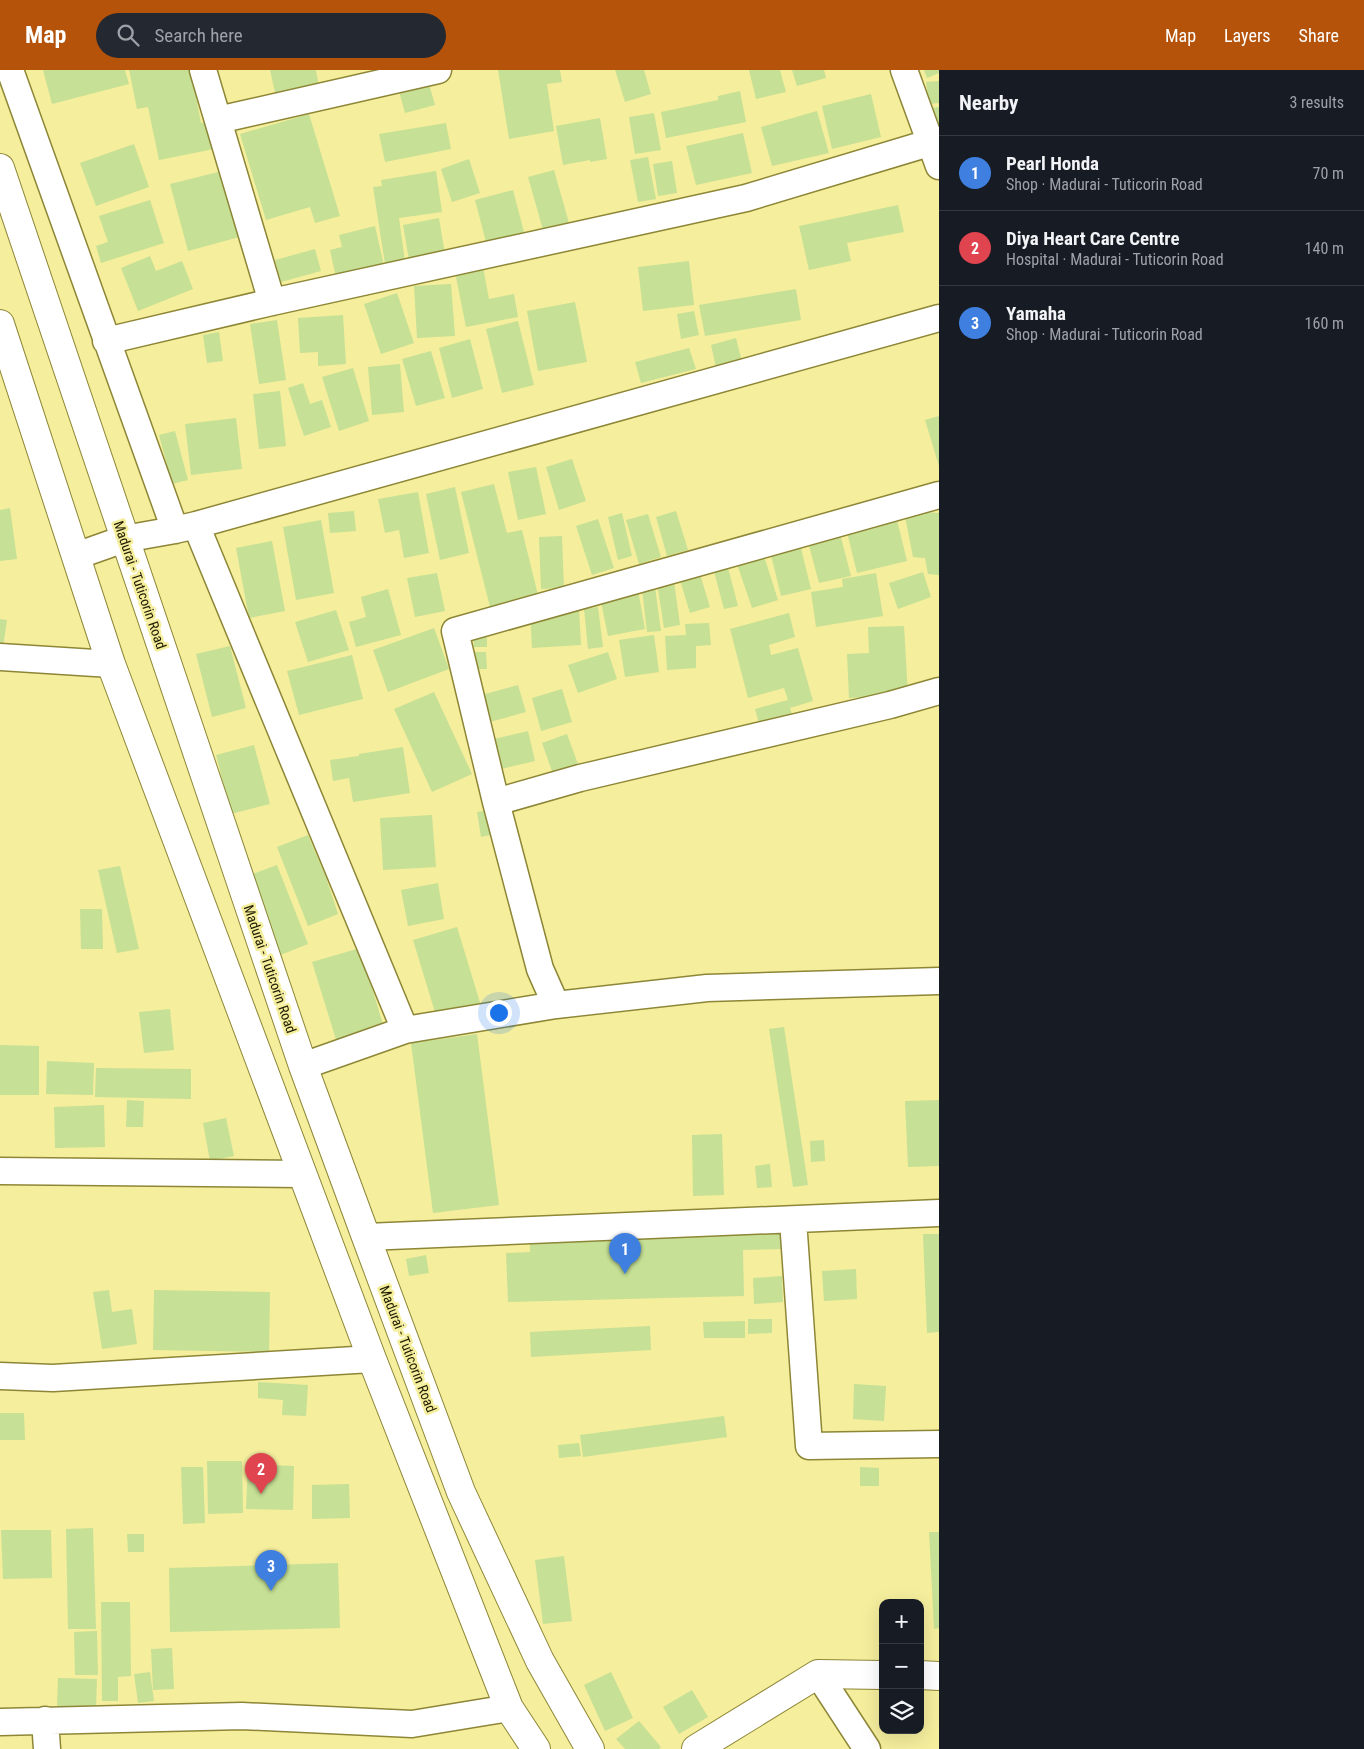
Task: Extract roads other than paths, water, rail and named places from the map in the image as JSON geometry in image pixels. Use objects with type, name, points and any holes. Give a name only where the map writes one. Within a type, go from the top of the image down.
[{"type":"main road","name":"Madurai - Tuticorin Road","points":[[0,168],[303,1066],[461,1492],[540,1661],[590,1749]]},
{"type":"main road","points":[[0,324],[111,664],[302,1174],[372,1359],[509,1708],[536,1749]]},
{"type":"main road","points":[[696,1749],[818,1674],[879,1675]]},
{"type":"main road","points":[[924,1675],[939,1676]]},
{"type":"street","points":[[10,70],[106,341],[185,528],[405,1030]]},
{"type":"street","points":[[203,70],[272,302]]},
{"type":"street","points":[[218,120],[438,70]]},
{"type":"street","points":[[106,341],[272,302],[746,198],[936,150],[904,70]]},
{"type":"street","points":[[76,556],[124,539],[185,528],[939,318]]},
{"type":"street","points":[[556,1005],[540,969],[496,802],[455,631],[939,495]]},
{"type":"street","points":[[0,657],[111,664]]},
{"type":"street","points":[[496,802],[580,778],[881,707],[939,691]]},
{"type":"street","points":[[303,1066],[405,1030],[556,1005],[707,988],[939,981]]},
{"type":"street","points":[[0,1171],[302,1174]]},
{"type":"street","points":[[366,1237],[939,1213]]},
{"type":"street","points":[[793,1220],[809,1446],[939,1444]]},
{"type":"street","points":[[0,1376],[53,1378],[372,1359]]},
{"type":"street","points":[[818,1674],[867,1749]]},
{"type":"street","points":[[0,1722],[242,1716],[412,1724],[509,1708]]},
{"type":"street","points":[[45,1720],[47,1749]]},
{"type":"place","name":"Pearl Honda","points":[[625,1274]]},
{"type":"place","name":"Diya Heart Care Centre","points":[[261,1494]]},
{"type":"place","name":"Yamaha","points":[[271,1591]]}]
